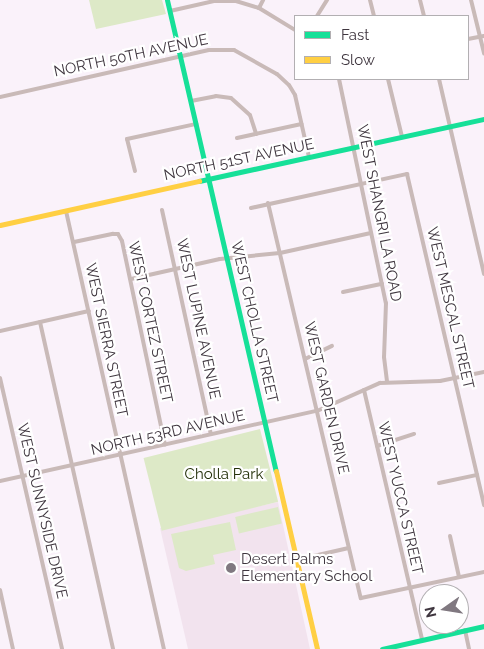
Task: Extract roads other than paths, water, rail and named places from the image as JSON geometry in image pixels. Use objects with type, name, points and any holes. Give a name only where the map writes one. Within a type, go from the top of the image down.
[{"type":"street","name":"WEST CHOLLA STREET","points":[[167,0],[317,649]]},
{"type":"street","points":[[170,11],[226,0],[259,8],[294,29]]},
{"type":"street","points":[[259,8],[263,0]]},
{"type":"street","points":[[318,15],[327,0]]},
{"type":"street","points":[[370,0],[374,15]]},
{"type":"street","points":[[420,0],[424,15]]},
{"type":"street","points":[[471,0],[482,36],[484,53]]},
{"type":"street","points":[[469,39],[482,36]]},
{"type":"street","name":"NORTH 50TH AVENUE","points":[[0,97],[180,57],[227,49],[243,53],[289,85],[301,124]]},
{"type":"street","name":"WEST SHANGRI LA ROAD","points":[[339,80],[363,183],[371,233],[386,303],[384,357],[387,382]]},
{"type":"street","points":[[388,80],[402,137]]},
{"type":"street","points":[[439,80],[484,274]]},
{"type":"street","points":[[191,101],[216,96],[231,98],[250,115],[256,134]]},
{"type":"street","name":"NORTH 51ST AVENUE","points":[[0,225],[484,119]]},
{"type":"street","points":[[135,171],[127,139],[196,124]]},
{"type":"street","points":[[237,138],[301,124],[309,157]]},
{"type":"street","name":"WEST MESCAL STREET","points":[[363,183],[407,174],[484,505]]},
{"type":"street","points":[[251,208],[363,183]]},
{"type":"street","name":"WEST GARDEN DRIVE","points":[[268,203],[361,598],[410,588]]},
{"type":"street","name":"WEST LUPINE AVENUE","points":[[162,210],[177,269],[211,434]]},
{"type":"street","name":"WEST SIERRA STREET","points":[[66,211],[90,311],[164,649]]},
{"type":"street","points":[[131,279],[227,258],[280,253],[371,233]]},
{"type":"street","name":"WEST CORTEZ STREET","points":[[74,242],[118,234],[131,279],[165,445]]},
{"type":"street","points":[[343,292],[382,284]]},
{"type":"street","points":[[0,331],[90,311]]},
{"type":"street","points":[[40,322],[113,649]]},
{"type":"street","points":[[305,360],[332,346]]},
{"type":"street","name":"NORTH 53RD AVENUE","points":[[0,481],[317,411],[387,382],[455,379],[484,372]]},
{"type":"street","name":"WEST SUNNYSIDE DRIVE","points":[[0,378],[62,649]]},
{"type":"street","name":"WEST YUCCA STREET","points":[[364,390],[422,640]]},
{"type":"street","points":[[377,446],[414,434]]},
{"type":"street","points":[[439,483],[477,474]]},
{"type":"street","points":[[450,536],[460,577]]},
{"type":"street","points":[[296,560],[349,548]]},
{"type":"street","points":[[410,588],[484,572]]},
{"type":"street","points":[[0,590],[13,649]]},
{"type":"street","points":[[469,629],[484,626]]},
{"type":"street","points":[[382,649],[448,634]]},
{"type":"street","points":[[466,634],[469,649]]},
{"type":"place","name":"Desert Palms Elementary School","points":[[231,568]]},
{"type":"park label","name":"Cholla Park","points":[[224,475]]}]
